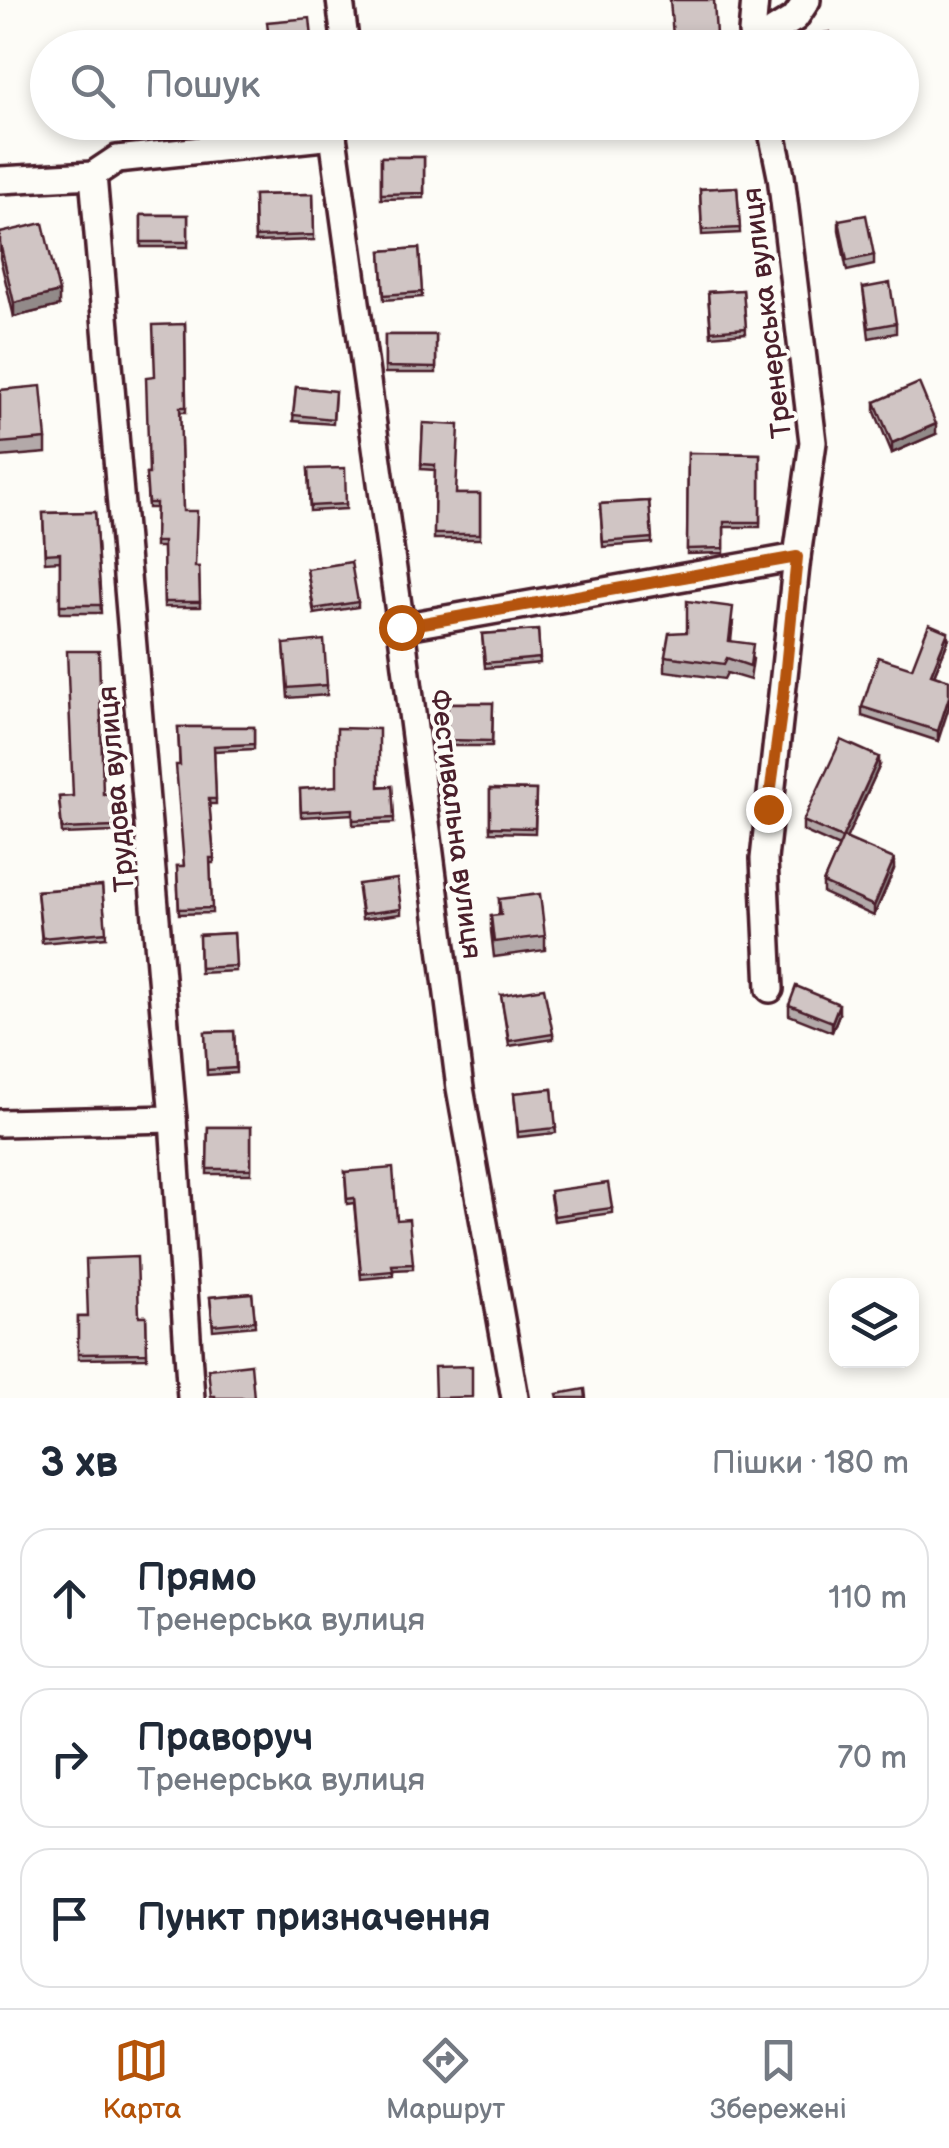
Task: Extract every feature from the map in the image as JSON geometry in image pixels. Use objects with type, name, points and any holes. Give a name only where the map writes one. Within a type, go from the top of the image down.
[{"type":"street","points":[[340,0],[344,30]]},
{"type":"street","points":[[752,30],[756,0]]},
{"type":"street","points":[[777,30],[796,18],[807,0]]},
{"type":"street","points":[[0,180],[93,175],[118,159],[256,140]]},
{"type":"street","name":"Фестивальна вулиця","points":[[337,140],[460,1088],[515,1398]]},
{"type":"street","name":"Тренерська вулиця","points":[[770,989],[764,859],[813,442],[782,176],[774,140]]},
{"type":"street","name":"Трудова вулиця","points":[[93,175],[173,1119],[191,1398]]},
{"type":"street","points":[[401,627],[797,557]]},
{"type":"street","points":[[0,1123],[173,1119]]},
{"type":"building","points":[[670,0],[714,0],[716,30],[672,30]]},
{"type":"building","points":[[310,18],[311,30],[268,30],[267,22]]},
{"type":"building","points":[[381,157],[424,157],[424,193],[381,194]]},
{"type":"building","points":[[737,187],[740,228],[702,230],[700,189]]},
{"type":"building","points":[[313,194],[314,235],[255,237],[254,195]]},
{"type":"building","points":[[141,215],[188,215],[188,242],[141,242]]},
{"type":"building","points":[[866,215],[874,255],[847,261],[839,220]]},
{"type":"building","points":[[43,223],[59,292],[14,303],[0,233]]},
{"type":"building","points":[[419,248],[422,292],[384,295],[381,251]]},
{"type":"building","points":[[890,283],[896,323],[869,328],[863,288]]},
{"type":"building","points":[[743,290],[746,328],[711,331],[708,292]]},
{"type":"building","points":[[185,324],[186,407],[180,407],[183,511],[197,511],[195,567],[199,567],[200,602],[164,602],[163,542],[155,542],[156,503],[148,503],[146,377],[155,376],[153,325]]},
{"type":"building","points":[[385,335],[436,335],[436,368],[385,367]]},
{"type":"building","points":[[919,383],[936,424],[892,443],[875,402]]},
{"type":"building","points":[[41,386],[46,439],[0,443],[0,390]]},
{"type":"building","points":[[296,387],[335,391],[333,419],[293,415]]},
{"type":"building","points":[[423,423],[459,425],[456,494],[480,494],[480,534],[434,534],[435,465],[421,464]]},
{"type":"building","points":[[688,453],[760,454],[760,522],[724,522],[724,548],[687,549]]},
{"type":"building","points":[[345,468],[346,504],[310,506],[308,469]]},
{"type":"building","points":[[649,501],[652,538],[603,542],[600,504]]},
{"type":"building","points":[[95,512],[101,605],[60,605],[60,553],[45,554],[43,513]]},
{"type":"building","points":[[351,562],[358,602],[314,609],[307,569]]},
{"type":"building","points":[[687,601],[733,607],[729,641],[753,644],[750,666],[727,658],[724,664],[665,656],[669,633],[687,632]]},
{"type":"building","points":[[929,624],[948,632],[931,674],[949,680],[949,697],[938,731],[862,707],[878,657],[912,668]]},
{"type":"building","points":[[538,630],[540,658],[485,663],[482,634]]},
{"type":"building","points":[[324,640],[327,685],[288,688],[284,644]]},
{"type":"building","points":[[67,651],[99,651],[103,794],[113,793],[114,827],[62,829],[59,797],[73,796]]},
{"type":"building","points":[[448,703],[493,703],[492,741],[447,740]]},
{"type":"building","points":[[178,727],[254,727],[254,744],[214,746],[216,799],[209,799],[214,858],[210,858],[212,908],[179,909],[177,866],[184,866],[176,765],[180,765]]},
{"type":"building","points":[[337,728],[379,729],[379,787],[392,786],[394,818],[353,820],[353,809],[301,812],[300,789],[337,786]]},
{"type":"building","points":[[841,740],[879,757],[842,838],[803,821]]},
{"type":"building","points":[[490,789],[536,790],[535,828],[490,827]]},
{"type":"building","points":[[843,837],[894,859],[874,906],[823,883]]},
{"type":"building","points":[[397,879],[401,909],[362,914],[358,884]]},
{"type":"building","points":[[102,886],[106,932],[42,938],[37,891]]},
{"type":"building","points":[[540,894],[545,936],[494,942],[491,916],[501,915],[499,899]]},
{"type":"building","points":[[234,933],[236,966],[200,968],[199,935]]},
{"type":"building","points":[[796,986],[839,1004],[832,1022],[789,1005]]},
{"type":"building","points":[[544,988],[553,1034],[509,1041],[501,995]]},
{"type":"building","points":[[234,1031],[236,1068],[207,1070],[205,1032]]},
{"type":"building","points":[[552,1089],[556,1128],[518,1132],[514,1093]]},
{"type":"building","points":[[208,1127],[251,1127],[251,1169],[207,1169]]},
{"type":"building","points":[[393,1168],[397,1220],[409,1219],[413,1264],[392,1265],[393,1271],[361,1274],[354,1198],[347,1199],[345,1172]]},
{"type":"building","points":[[608,1183],[612,1208],[554,1216],[550,1191]]},
{"type":"building","points":[[137,1257],[139,1316],[146,1316],[147,1353],[78,1354],[78,1317],[88,1317],[86,1259]]},
{"type":"building","points":[[252,1293],[255,1321],[213,1325],[210,1297]]},
{"type":"building","points":[[251,1364],[254,1398],[211,1396],[208,1369]]},
{"type":"building","points":[[472,1366],[472,1397],[435,1398],[434,1367]]},
{"type":"building","points":[[585,1389],[586,1398],[558,1398],[557,1394]]},
{"type":"route","points":[[401,627],[797,557],[768,809]]}]
